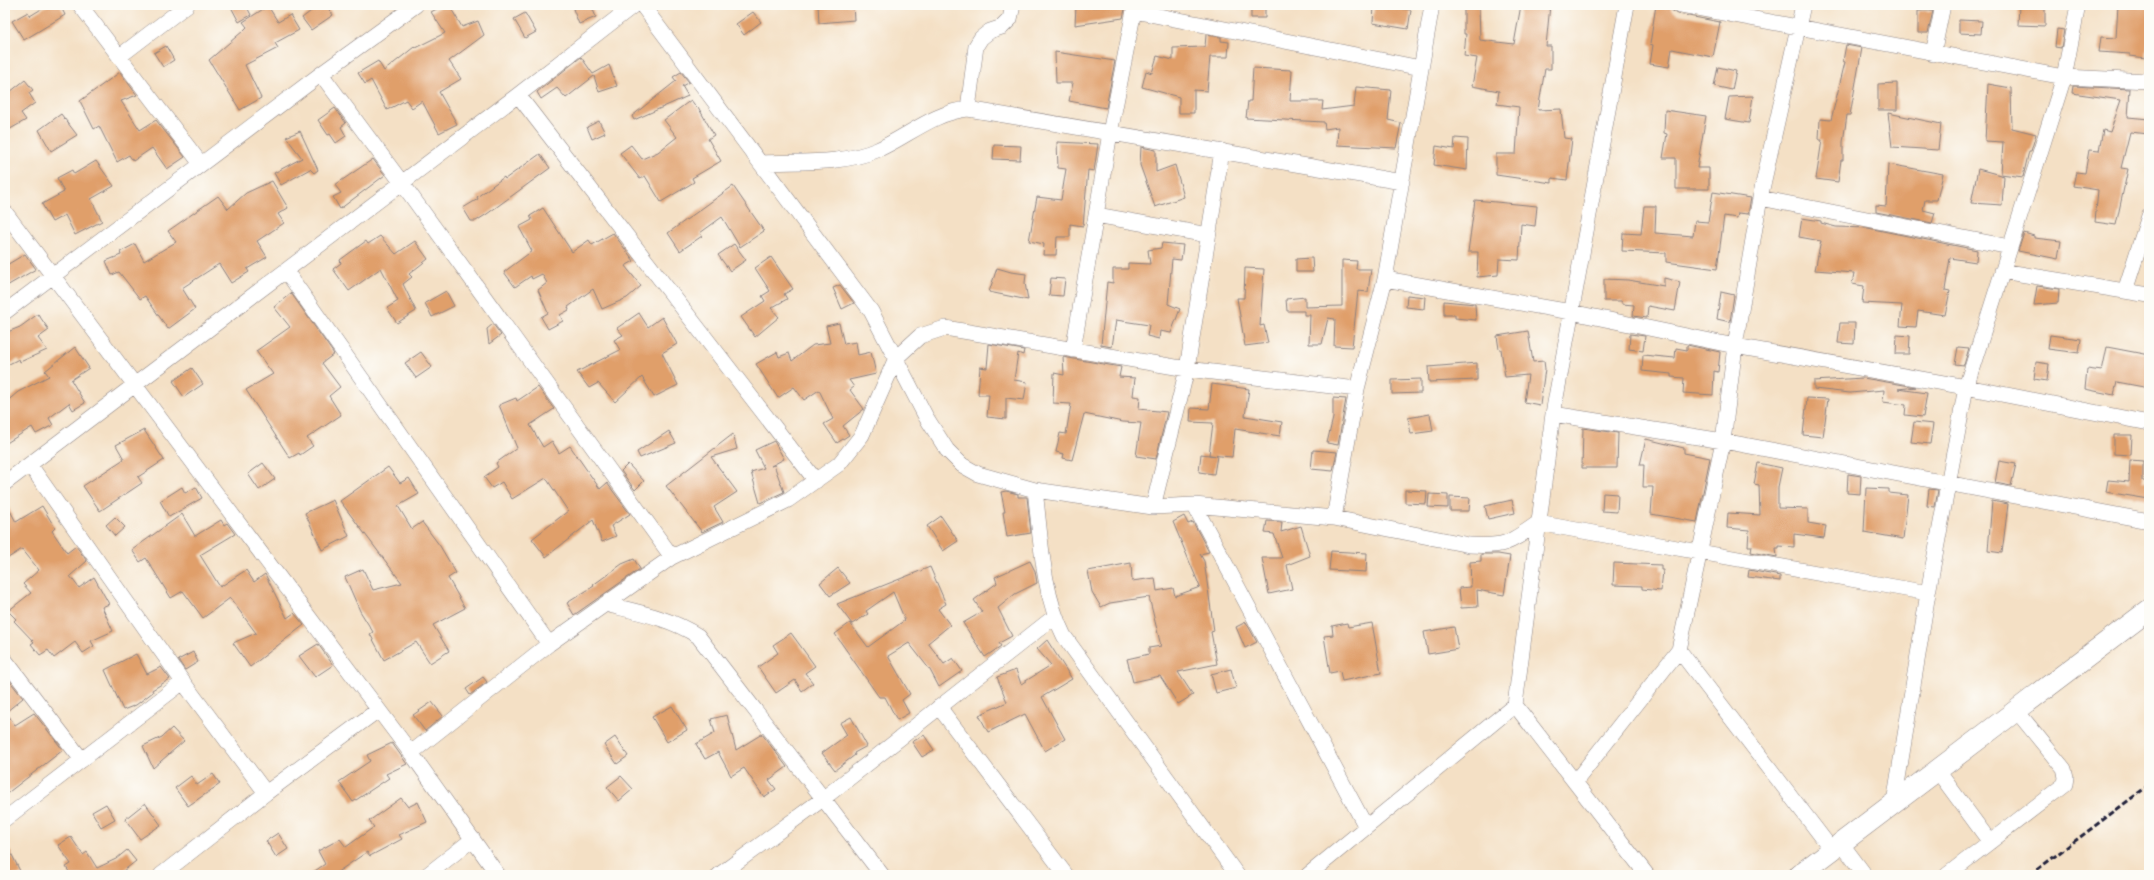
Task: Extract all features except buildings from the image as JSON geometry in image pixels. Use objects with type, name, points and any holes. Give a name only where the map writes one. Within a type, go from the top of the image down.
[{"type":"street","points":[[80,5],[201,164]]},
{"type":"street","points":[[120,56],[187,5]]},
{"type":"street","points":[[5,312],[53,274],[416,5]]},
{"type":"street","points":[[5,483],[518,95],[634,5]]},
{"type":"street","points":[[642,5],[762,163],[871,311],[926,417],[948,450],[962,465],[978,474],[1035,490],[1153,507],[1194,505],[1334,518],[1468,545],[1491,546],[1511,542],[1538,523],[1928,593]]},
{"type":"street","points":[[968,109],[976,46],[981,38],[990,31],[1002,27],[1010,19],[1013,5]]},
{"type":"street","points":[[1334,518],[1357,389],[1385,279],[1432,5]]},
{"type":"street","points":[[1308,875],[1515,705],[1553,414],[1627,5]]},
{"type":"street","points":[[1680,5],[1933,54],[2064,77],[2149,81]]},
{"type":"street","points":[[1575,782],[1678,650],[1723,441],[1735,346],[1760,198],[1803,5]]},
{"type":"street","points":[[1933,54],[1943,5]]},
{"type":"street","points":[[1894,803],[1928,593],[1966,387],[2064,77],[2078,5]]},
{"type":"street","points":[[1072,350],[1110,133],[1135,8],[1421,68]]},
{"type":"street","points":[[321,74],[402,182],[672,557]]},
{"type":"street","points":[[518,95],[816,482]]},
{"type":"street","points":[[762,163],[857,156],[876,150],[940,116],[956,110],[968,109],[1402,182]]},
{"type":"street","points":[[1153,507],[1187,369],[1222,152]]},
{"type":"street","points":[[1760,198],[2010,247]]},
{"type":"street","points":[[5,212],[411,753],[498,875]]},
{"type":"street","points":[[1096,215],[1208,235]]},
{"type":"street","points":[[2125,291],[2149,216]]},
{"type":"street","points":[[286,271],[549,644]]},
{"type":"street","points":[[2002,271],[2149,295]]},
{"type":"street","points":[[1385,279],[1571,312],[1735,346],[1966,387],[2149,423]]},
{"type":"street","points":[[411,753],[549,644],[672,557],[788,500],[816,482],[839,464],[862,435],[896,358],[920,336],[945,328],[1187,369],[1357,389]]},
{"type":"street","points":[[1553,414],[1723,441],[2149,521]]},
{"type":"street","points":[[30,465],[182,682],[266,792]]},
{"type":"street","points":[[1035,490],[1049,598],[1054,617],[1069,643],[1238,875]]},
{"type":"street","points":[[1194,505],[1366,827]]},
{"type":"street","points":[[605,604],[667,621],[687,629],[698,636],[882,875]]},
{"type":"street","points":[[1799,875],[2149,610]]},
{"type":"street","points":[[719,875],[824,798],[1054,617]]},
{"type":"street","points":[[1678,650],[1837,846],[1865,875]]},
{"type":"street","points":[[5,660],[82,760]]},
{"type":"street","points":[[5,819],[182,682]]},
{"type":"street","points":[[1515,705],[1647,875]]},
{"type":"street","points":[[939,707],[1066,875]]},
{"type":"street","points":[[162,875],[266,792],[378,710]]},
{"type":"street","points":[[1947,875],[2065,784],[2066,777],[2064,769],[2016,710]]},
{"type":"street","points":[[1937,770],[1990,842]]},
{"type":"street","points":[[426,875],[473,839]]},
{"type":"railway","points":[[2030,875],[2149,785]]}]
